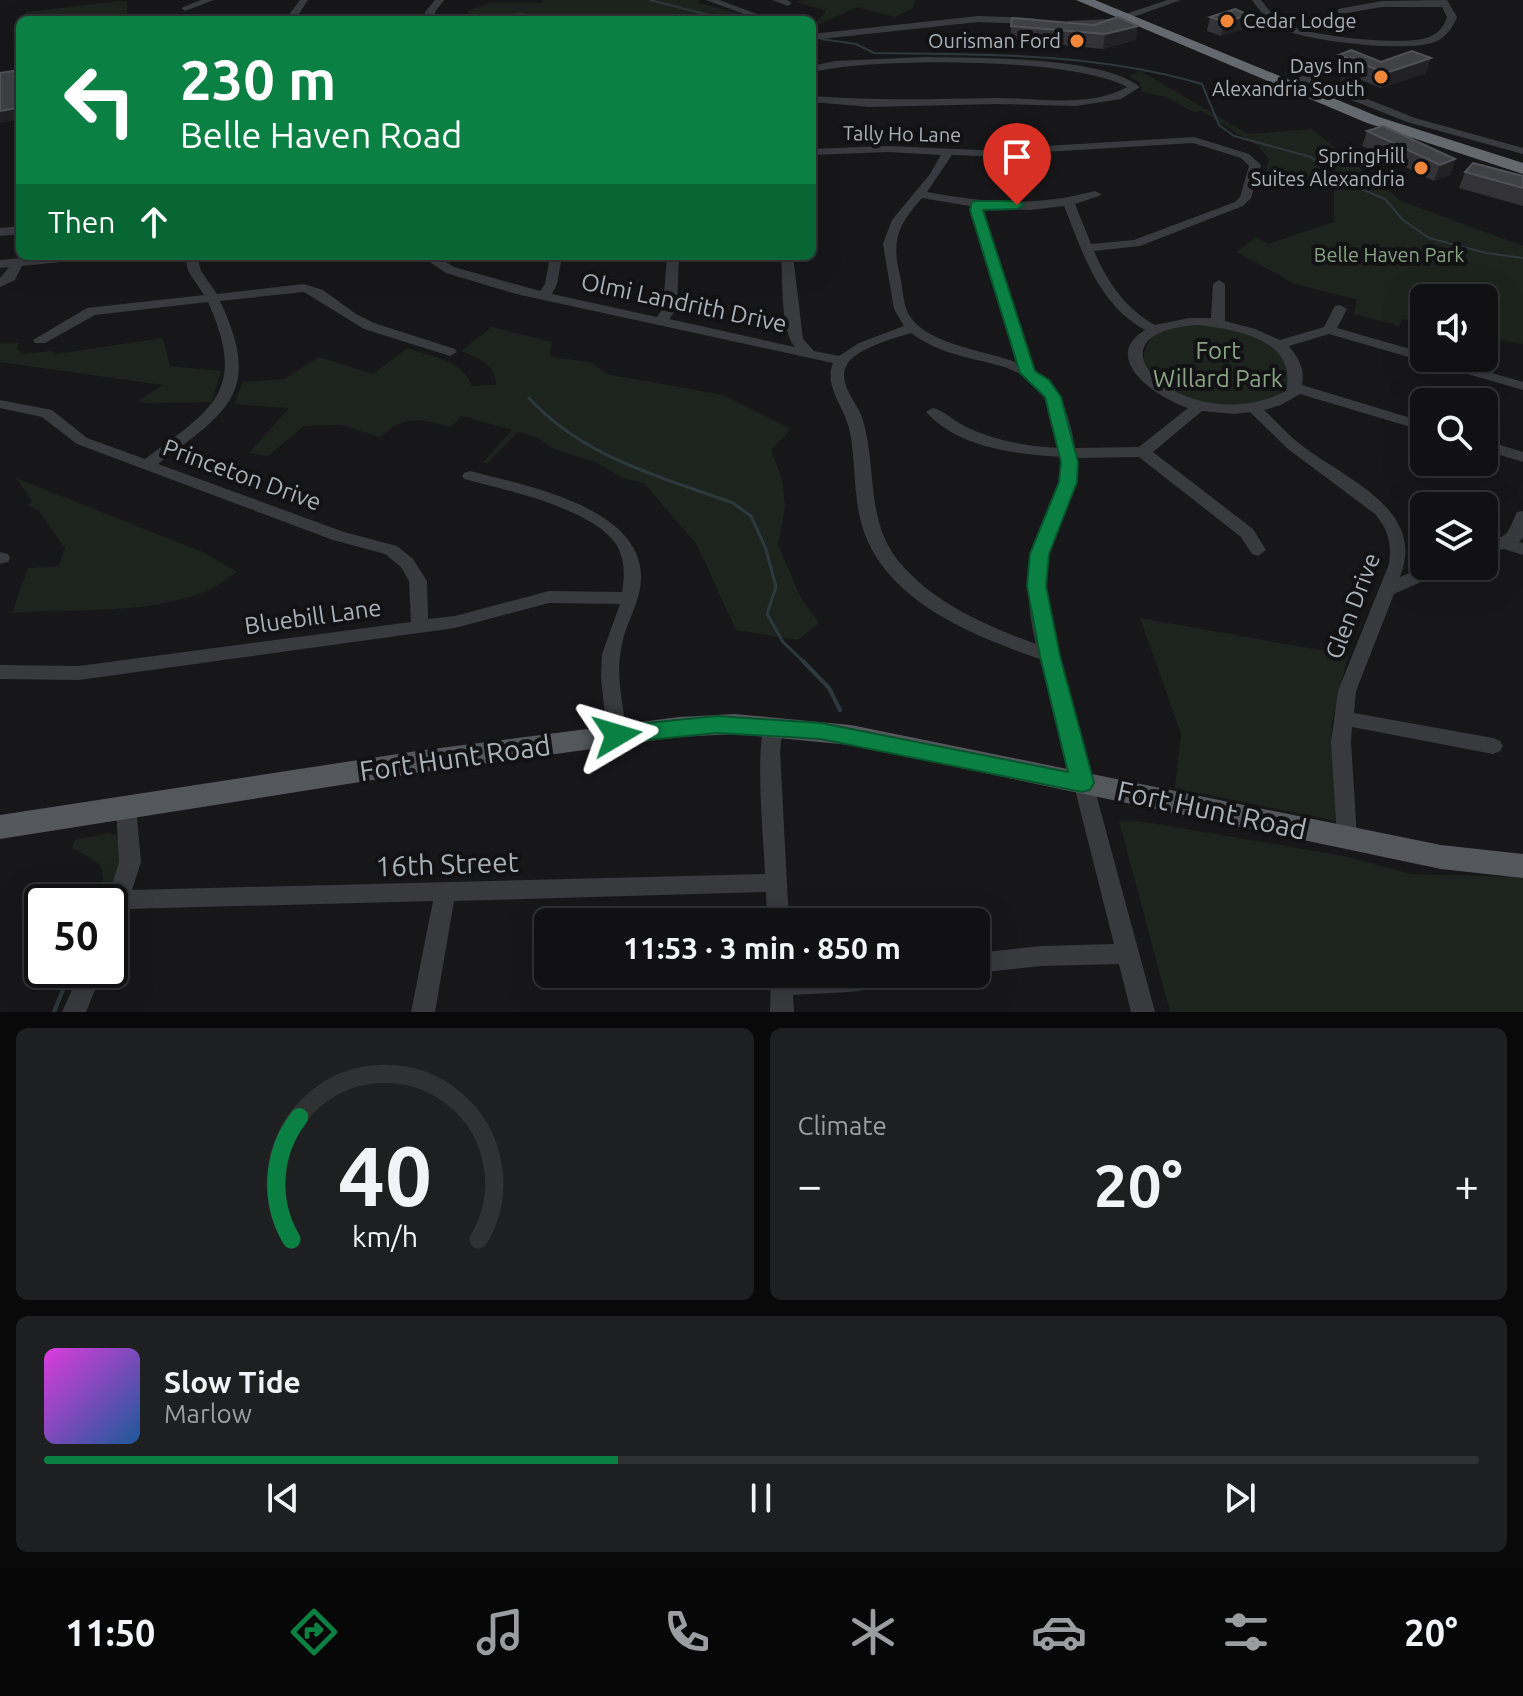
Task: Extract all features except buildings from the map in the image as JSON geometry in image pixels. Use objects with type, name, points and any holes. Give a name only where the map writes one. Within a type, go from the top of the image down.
[{"type":"highway","points":[[1083,0],[1132,16],[1521,167]]},
{"type":"highway","points":[[1102,0],[1132,16],[1373,120],[1521,167]]},
{"type":"main road","name":"Fort Hunt Road","points":[[0,827],[617,735],[717,724],[851,735],[1441,857],[1523,866]]},
{"type":"street","points":[[185,8],[210,0]]},
{"type":"street","points":[[710,0],[755,15]]},
{"type":"street","points":[[776,0],[788,3]]},
{"type":"street","points":[[816,37],[978,19],[1092,24],[1132,16],[1177,0]]},
{"type":"street","points":[[1256,0],[1279,25],[1297,32],[1410,44],[1435,39],[1451,24],[1452,17],[1444,2],[1382,4],[1341,11]]},
{"type":"street","points":[[816,68],[839,62],[1035,65],[1112,74],[1135,87],[1131,92],[1107,99],[1076,103],[870,104],[816,99]]},
{"type":"street","points":[[1299,81],[1306,78],[1411,120],[1523,151]]},
{"type":"street","name":"Tally Ho Lane","points":[[816,152],[888,149],[947,153],[1007,152],[1194,140],[1229,150],[1250,159],[1255,165],[1245,198],[1239,204],[1136,243],[1088,248]]},
{"type":"street","points":[[947,153],[939,169],[896,225],[889,244],[902,315],[912,328],[933,339],[1028,373],[1043,383],[1053,397],[1067,451],[1068,482],[1044,539],[1037,568],[1038,602],[1143,1012]]},
{"type":"street","points":[[920,194],[976,205],[1069,204],[1095,194]]},
{"type":"street","points":[[1069,204],[1106,290],[1116,305],[1154,330]]},
{"type":"street","points":[[976,205],[1028,373]]},
{"type":"street","points":[[0,264],[44,260]]},
{"type":"street","points":[[146,465],[207,418],[223,400],[233,381],[234,356],[213,298],[193,270],[192,260]]},
{"type":"street","name":"Olmi Landrith Drive","points":[[434,260],[450,270],[544,296],[842,361]]},
{"type":"street","points":[[544,296],[551,284],[555,260]]},
{"type":"street","points":[[662,320],[670,308],[673,260]]},
{"type":"street","points":[[787,260],[796,340],[809,353]]},
{"type":"street","points":[[0,283],[10,277],[17,263]]},
{"type":"street","points":[[1218,323],[1219,284]]},
{"type":"street","points":[[40,340],[92,311],[311,289],[361,322],[450,352]]},
{"type":"street","points":[[1329,330],[1340,309]]},
{"type":"street","points":[[1181,322],[1218,323],[1249,330],[1279,345],[1296,366],[1296,388],[1284,399],[1255,409],[1199,406],[1160,389],[1136,365],[1137,345],[1154,330],[1181,322]]},
{"type":"street","points":[[912,328],[877,341],[842,361],[837,384],[855,419],[869,519],[883,553],[909,584],[945,610],[1050,656]]},
{"type":"street","points":[[1279,345],[1329,330],[1410,354]]},
{"type":"street","points":[[1474,372],[1523,386]]},
{"type":"street","points":[[1296,388],[1410,423]]},
{"type":"street","name":"Princeton Drive","points":[[0,404],[47,413],[82,441],[400,556],[418,581],[420,627]]},
{"type":"street","points":[[1143,452],[1199,406]]},
{"type":"street","name":"Glen Drive","points":[[1255,409],[1293,446],[1381,510],[1395,529],[1400,544],[1387,590],[1356,664],[1343,718],[1347,838]]},
{"type":"street","points":[[933,412],[958,431],[988,443],[1021,450],[1143,452],[1247,533],[1258,550]]},
{"type":"street","points":[[1498,449],[1523,457]]},
{"type":"street","points":[[470,476],[578,509],[607,524],[629,555],[632,571],[630,598],[614,639],[609,662],[617,735]]},
{"type":"street","points":[[1515,546],[1523,516]]},
{"type":"street","points":[[1399,554],[1410,558]]},
{"type":"street","points":[[1387,590],[1410,578]]},
{"type":"street","name":"Bluebill Lane","points":[[0,672],[79,673],[420,627],[455,622],[549,597],[630,598]]},
{"type":"street","points":[[1343,718],[1493,746]]},
{"type":"street","points":[[773,727],[770,751],[778,908]]},
{"type":"street","points":[[124,884],[130,862],[126,807]]},
{"type":"street","name":"16th Street","points":[[128,900],[777,883]]},
{"type":"street","points":[[423,1012],[445,892]]},
{"type":"street","points":[[990,961],[1041,956],[1128,954]]},
{"type":"street","points":[[74,1012],[84,988]]},
{"type":"street","points":[[781,988],[782,1012]]},
{"type":"green space","points":[[544,0],[700,0],[698,3],[749,16],[468,16],[468,11],[488,3],[540,3]]},
{"type":"green space","points":[[915,0],[913,8],[895,17],[857,7],[818,25],[816,22],[826,11],[797,2]]},
{"type":"green space","points":[[127,2],[127,16],[24,16],[26,12]]},
{"type":"green space","name":"Belle Haven Park","points":[[1141,71],[1248,134],[1312,129],[1401,201],[1523,246],[1523,344],[1498,340],[1498,284],[1410,284],[1410,321],[1402,319],[1399,326],[1354,314],[1357,300],[1295,284],[1236,252],[1256,237],[1268,244],[1334,222],[1334,185],[1266,172],[1269,159],[1259,147],[1202,111],[1193,112],[1167,97],[1142,92],[1140,82],[1128,76]]},
{"type":"green space","name":"Fort Willard Park","points":[[1207,324],[1254,335],[1285,355],[1290,385],[1266,402],[1218,405],[1187,398],[1153,376],[1143,363],[1145,350],[1156,334],[1174,327]]},
{"type":"green space","points":[[492,327],[552,342],[550,357],[591,362],[607,374],[723,395],[791,429],[771,450],[782,479],[785,507],[778,545],[801,598],[819,623],[798,640],[736,630],[697,545],[644,483],[623,478],[595,462],[554,449],[538,438],[518,432],[487,463],[483,462],[512,430],[462,416],[450,427],[421,420],[405,422],[380,437],[340,425],[304,426],[268,456],[249,453],[289,408],[234,404],[243,382],[284,379],[319,357],[373,374],[407,348],[454,365],[472,386],[496,385],[489,367],[480,359],[461,351]]},
{"type":"green space","points":[[163,338],[170,366],[221,371],[212,402],[144,403],[138,401],[163,385],[0,362],[0,343],[19,343],[17,349],[23,354],[51,351],[56,354]]},
{"type":"green space","points":[[16,478],[205,553],[237,572],[204,592],[176,601],[106,610],[12,613],[28,568],[59,566],[65,548],[38,510],[27,505],[32,501]]},
{"type":"green space","points":[[1140,618],[1348,655],[1331,725],[1336,821],[1175,788],[1181,734]]},
{"type":"green space","points":[[1119,821],[1139,821],[1344,856],[1411,874],[1523,877],[1523,1012],[1170,1012]]},
{"type":"green space","points":[[109,833],[116,835],[125,856],[117,884],[103,884],[99,865],[72,848],[75,840]]},
{"type":"waterway","points":[[650,0],[713,16]]},
{"type":"waterway","points":[[500,16],[528,16]]},
{"type":"waterway","points":[[821,39],[856,44],[874,53],[998,55],[1081,61],[1122,66],[1202,84],[1219,125],[1234,136],[1311,157],[1335,178],[1385,199],[1403,220],[1429,238],[1486,253],[1523,258]]},
{"type":"waterway","points":[[529,398],[551,419],[598,450],[650,474],[733,503],[751,516],[766,549],[776,587],[767,614],[783,642],[804,662]]},
{"type":"waterway","points":[[804,662],[829,688],[840,710]]},
{"type":"waterway","points":[[54,1012],[64,988]]},
{"type":"place","name":"Cedar Lodge","points":[[1227,21]]},
{"type":"place","name":"Ourisman Ford","points":[[1077,41]]},
{"type":"place","name":"Days Inn Alexandria South","points":[[1381,77]]},
{"type":"place","name":"SpringHill Suites Alexandria","points":[[1421,168]]},
{"type":"route","points":[[617,735],[717,724],[821,731],[1082,783],[1050,656],[1037,586],[1039,554],[1068,482],[1069,462],[1053,397],[1043,383],[1028,373],[976,210],[976,205],[1017,205]]}]
